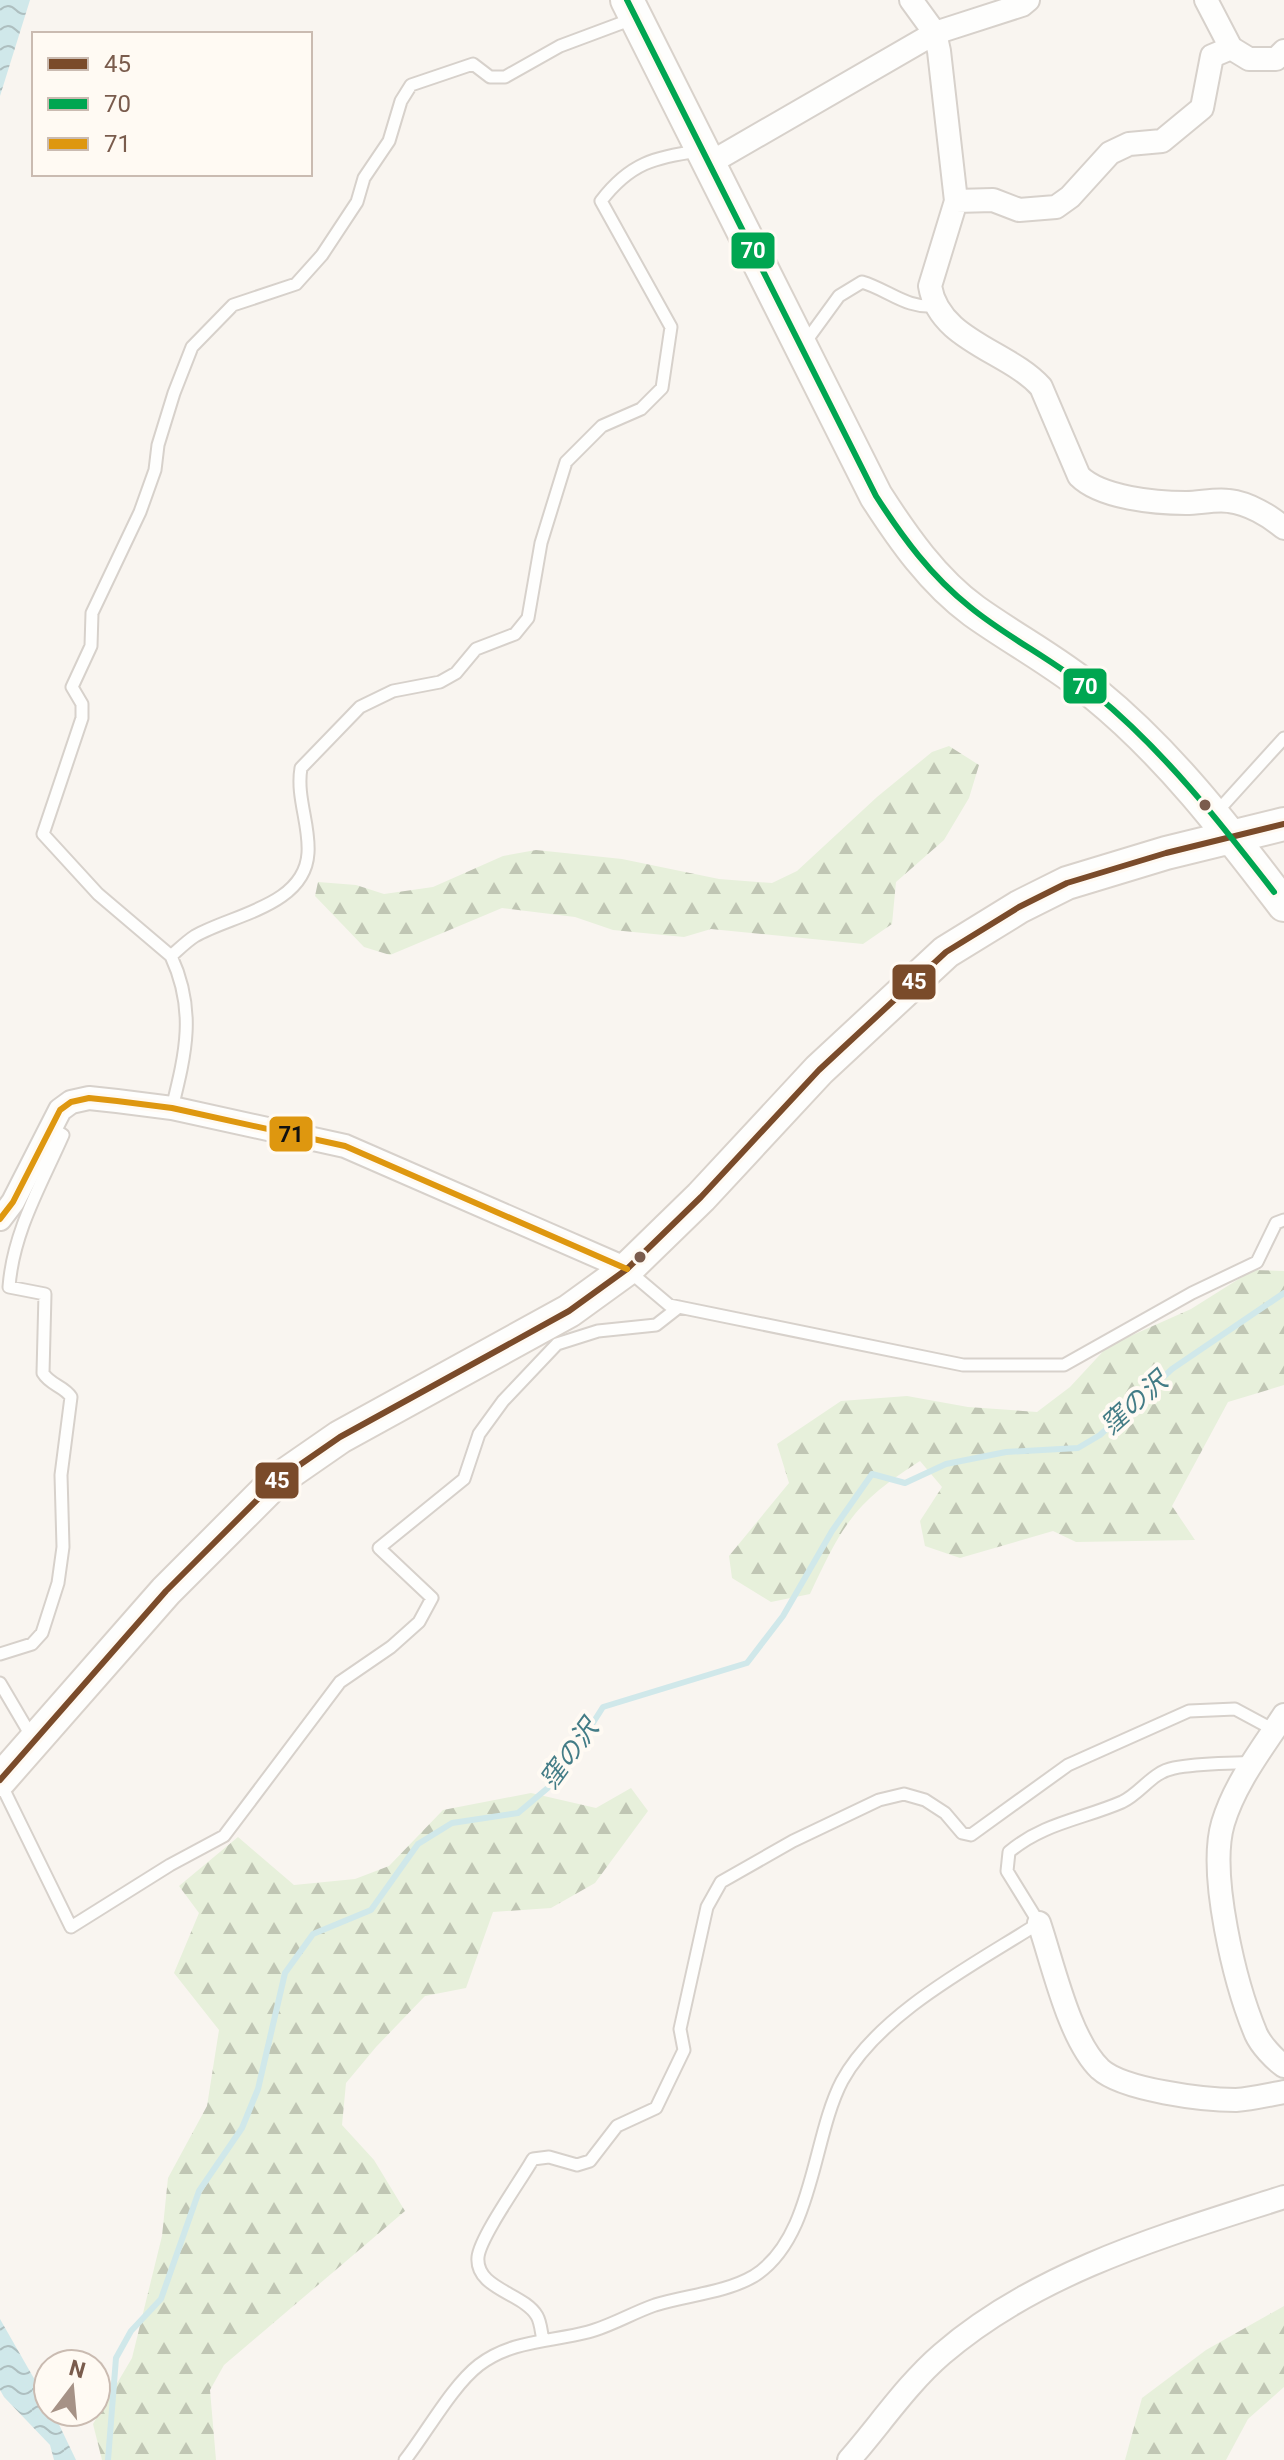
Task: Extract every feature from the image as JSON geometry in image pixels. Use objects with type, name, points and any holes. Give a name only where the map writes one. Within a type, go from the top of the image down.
[{"type":"main road","points":[[632,9],[876,496],[936,577],[972,609],[1093,691],[1152,743],[1223,825],[1284,905]]},
{"type":"main road","points":[[0,1781],[33,1740],[210,1544],[275,1482],[340,1437],[569,1311],[627,1269],[701,1197],[819,1070],[946,952],[1019,907],[1067,883],[1223,825],[1284,824]]},
{"type":"street","points":[[911,0],[935,33],[956,201],[930,286],[937,306],[958,330],[1031,376],[1041,387],[1079,476],[1086,483],[1135,497],[1184,503],[1227,500],[1243,504],[1284,528]]},
{"type":"street","points":[[706,157],[935,33],[1022,5],[1028,0]]},
{"type":"street","points":[[1206,0],[1231,48],[1249,59],[1276,59],[1284,51]]},
{"type":"street","points":[[956,201],[993,200],[1019,210],[1056,207],[1070,197],[1110,153],[1129,144],[1162,141],[1202,108],[1212,56],[1231,48]]},
{"type":"street","points":[[0,1219],[13,1202],[60,1110],[71,1102],[89,1098],[172,1108],[356,1150],[627,1269]]},
{"type":"street","points":[[1277,1730],[1236,1790],[1223,1823],[1218,1849],[1218,1880],[1234,1958],[1257,2036],[1284,2066]]},
{"type":"street","points":[[1039,1923],[1078,2034],[1101,2070],[1118,2080],[1185,2095],[1236,2100],[1284,2092]]},
{"type":"street","points":[[849,2460],[939,2357],[967,2333],[1021,2300],[1155,2239],[1284,2197]]},
{"type":"lane","points":[[172,1108],[188,1046],[184,985],[171,956],[98,894],[43,834],[82,718],[82,704],[72,687],[91,646],[92,613],[140,512],[155,470],[158,445],[174,393],[192,347],[233,305],[296,284],[322,255],[357,202],[364,178],[389,141],[401,101],[411,85],[473,64],[490,77],[505,77],[632,9]]},
{"type":"lane","points":[[171,956],[196,936],[243,918],[300,879],[308,854],[299,781],[301,768],[360,707],[393,691],[440,682],[456,673],[476,649],[515,634],[528,618],[541,543],[566,462],[602,426],[641,409],[662,388],[667,364],[671,327],[601,201],[611,188],[652,158],[706,157]]},
{"type":"lane","points":[[801,348],[851,286],[862,282],[905,303],[937,306]]},
{"type":"lane","points":[[1223,825],[1284,738]]},
{"type":"lane","points":[[0,1654],[32,1644],[42,1633],[58,1583],[63,1547],[61,1475],[71,1397],[67,1391],[49,1383],[43,1373],[45,1294],[9,1287],[11,1257],[21,1227],[63,1135],[50,1127]]},
{"type":"lane","points":[[627,1269],[669,1305],[963,1365],[1064,1365],[1192,1293],[1257,1262],[1276,1223],[1284,1220]]},
{"type":"lane","points":[[0,1781],[71,1927],[170,1865],[224,1836],[340,1682],[391,1647],[419,1622],[432,1598],[379,1548],[464,1479],[479,1434],[503,1401],[557,1344],[598,1331],[656,1325],[679,1307]]},
{"type":"lane","points":[[0,1683],[33,1740]]},
{"type":"lane","points":[[543,2340],[539,2318],[532,2308],[486,2279],[479,2269],[480,2248],[533,2159],[549,2157],[577,2165],[590,2161],[617,2126],[656,2108],[684,2050],[680,2029],[703,1922],[713,1893],[721,1882],[879,1800],[904,1794],[925,1800],[945,1813],[962,1833],[971,1835],[1068,1765],[1189,1711],[1235,1709],[1277,1730]]},
{"type":"lane","points":[[405,2460],[477,2366],[502,2351],[589,2332],[657,2305],[723,2288],[753,2276],[772,2260],[784,2244],[816,2167],[831,2108],[843,2080],[865,2051],[892,2023],[933,1992],[1039,1923],[1007,1871],[1009,1852],[1018,1844],[1051,1825],[1124,1801],[1158,1774],[1172,1768],[1254,1762]]},
{"type":"green space","points":[[949,746],[979,765],[969,798],[944,840],[896,882],[892,924],[863,944],[711,929],[684,937],[613,930],[575,917],[502,908],[390,955],[364,947],[315,896],[318,882],[356,885],[384,894],[433,887],[503,856],[536,850],[622,859],[719,879],[772,883],[797,871],[877,797],[932,752]]},
{"type":"green space","points":[[1253,1270],[1284,1271],[1284,1385],[1228,1402],[1172,1506],[1195,1540],[1076,1542],[1053,1531],[960,1558],[925,1546],[920,1521],[942,1487],[920,1461],[880,1490],[853,1517],[810,1594],[771,1602],[732,1578],[729,1556],[789,1483],[777,1444],[841,1401],[907,1396],[968,1407],[1037,1412],[1070,1387],[1108,1346],[1191,1309]]},
{"type":"green space","points":[[631,1788],[648,1811],[595,1883],[551,1908],[493,1912],[466,1988],[425,1996],[346,2083],[342,2125],[374,2160],[405,2211],[224,2365],[210,2390],[216,2460],[102,2460],[94,2428],[112,2428],[112,2392],[132,2358],[162,2236],[168,2178],[207,2106],[219,2030],[174,1973],[199,1913],[179,1886],[238,1837],[294,1885],[355,1879],[389,1866],[443,1810],[531,1793],[596,1808]]},
{"type":"green space","points":[[1284,2306],[1284,2387],[1248,2419],[1226,2460],[1125,2460],[1142,2398],[1206,2350]]},
{"type":"water","points":[[0,0],[30,0],[0,96]]},
{"type":"water","points":[[0,2319],[32,2375],[32,2426],[0,2390]]},
{"type":"water","points":[[34,2428],[61,2428],[76,2460],[54,2460],[50,2445]]},
{"type":"waterway","name":"窪の沢","points":[[108,2460],[116,2358],[131,2331],[161,2299],[199,2191],[242,2128],[258,2089],[285,1973],[313,1934],[371,1910],[418,1844],[452,1823],[518,1813],[556,1781],[603,1707],[747,1663],[783,1616],[832,1531],[872,1474],[905,1483],[946,1464],[1006,1452],[1078,1448],[1100,1435],[1172,1369],[1284,1293]]},
{"type":"transit line","name":"70","points":[[627,0],[876,496],[918,556],[985,619],[1080,682],[1121,716],[1212,813],[1274,892]]},
{"type":"transit line","name":"45","points":[[0,1780],[166,1591],[275,1482],[340,1437],[569,1311],[627,1269],[701,1197],[819,1070],[946,952],[1019,907],[1067,883],[1166,853],[1284,824]]},
{"type":"transit line","name":"71","points":[[0,1219],[13,1202],[60,1110],[71,1102],[89,1098],[172,1108],[345,1146],[627,1269]]}]
